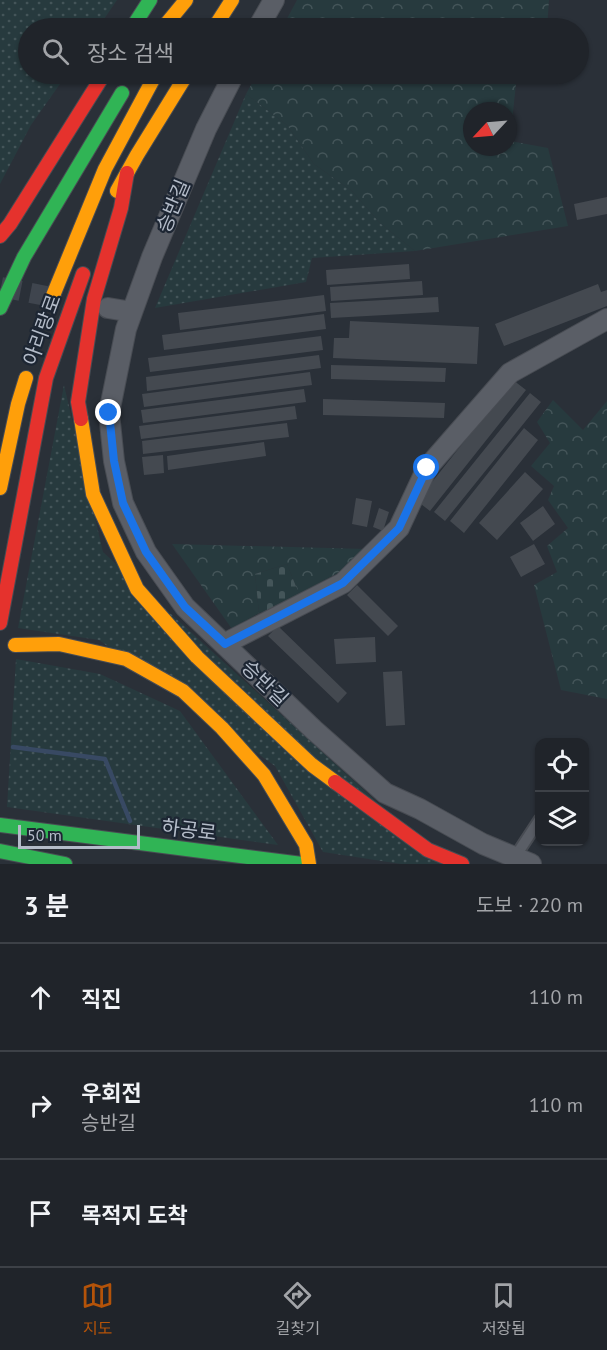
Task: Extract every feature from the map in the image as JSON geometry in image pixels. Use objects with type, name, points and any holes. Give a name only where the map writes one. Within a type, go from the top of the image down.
[{"type":"main road","points":[[138,18],[150,0]]},
{"type":"main road","points":[[171,18],[186,0]]},
{"type":"main road","points":[[189,18],[199,0]]},
{"type":"main road","points":[[220,18],[232,0]]},
{"type":"main road","points":[[0,236],[10,225],[98,84]]},
{"type":"main road","points":[[0,308],[24,257],[128,84]]},
{"type":"main road","name":"아리랑로","points":[[50,306],[105,169],[151,84]]},
{"type":"main road","points":[[106,210],[181,84]]},
{"type":"main road","points":[[127,173],[121,208],[94,299],[78,402],[93,494],[137,589],[198,657],[312,765],[428,850],[462,864]]},
{"type":"main road","name":"아리랑로","points":[[0,623],[46,378],[88,261]]},
{"type":"main road","name":"아리랑로","points":[[0,488],[18,404],[32,360]]},
{"type":"main road","points":[[15,645],[59,644],[126,659],[183,691],[222,728],[264,775],[306,845],[309,864]]},
{"type":"main road","name":"하공로","points":[[0,825],[302,864]]},
{"type":"main road","points":[[0,851],[66,864]]},
{"type":"street","points":[[264,18],[274,0]]},
{"type":"street","name":"승반길","points":[[229,84],[206,129],[152,257],[126,329],[109,413],[114,461],[123,503],[146,552],[185,607],[314,730],[385,793],[420,809],[483,844],[523,860]]},
{"type":"street","points":[[108,308],[132,312]]},
{"type":"street","points":[[225,644],[343,583],[399,528],[427,468],[510,373],[607,319]]},
{"type":"lane","points":[[523,860],[535,831]]},
{"type":"green space","points":[[0,0],[117,0],[105,18],[18,18],[18,84],[60,84],[31,125],[0,184]]},
{"type":"green space","points":[[297,0],[549,0],[548,18],[287,18]]},
{"type":"green space","points":[[252,84],[516,84],[514,102],[463,102],[463,156],[517,156],[517,142],[548,148],[568,226],[415,251],[380,223],[352,191],[314,164],[287,125],[246,94]]},
{"type":"green space","points":[[246,94],[287,125],[314,164],[352,191],[380,223],[415,251],[312,258],[306,282],[155,308]]},
{"type":"green space","points":[[64,385],[103,552],[445,864],[401,864],[323,852],[275,766],[99,640],[18,628]]},
{"type":"green space","points":[[553,400],[583,430],[607,401],[607,699],[561,690],[534,585],[557,572],[547,546],[568,528],[548,500],[554,486],[531,466],[550,443],[537,422]]},
{"type":"green space","points":[[172,544],[367,549],[338,573],[299,594],[287,564],[255,574],[259,613],[232,629]]},
{"type":"green space","points":[[287,564],[299,594],[282,607],[259,613],[255,574]]},
{"type":"green space","points":[[16,659],[100,674],[180,711],[278,845],[7,807]]},
{"type":"building","points":[[607,197],[607,214],[577,220],[574,204]]},
{"type":"building","points":[[409,264],[410,279],[327,285],[326,270]]},
{"type":"building","points":[[422,281],[423,295],[331,301],[330,287]]},
{"type":"building","points":[[598,284],[601,292],[607,290],[607,306],[504,346],[495,324]]},
{"type":"building","points":[[324,295],[326,311],[180,330],[178,313]]},
{"type":"building","points":[[438,297],[439,312],[331,318],[330,303]]},
{"type":"building","points":[[324,314],[326,329],[164,350],[162,335]]},
{"type":"building","points":[[350,321],[479,327],[477,364],[333,358],[334,338],[349,338]]},
{"type":"building","points":[[321,336],[323,350],[150,372],[148,358]]},
{"type":"building","points":[[319,355],[321,368],[147,391],[146,377]]},
{"type":"building","points":[[331,365],[446,368],[445,382],[331,379]]},
{"type":"building","points":[[310,372],[312,385],[144,407],[142,394]]},
{"type":"building","points":[[513,380],[526,390],[430,511],[417,501]]},
{"type":"building","points":[[304,389],[306,402],[143,423],[141,410]]},
{"type":"building","points":[[530,393],[541,402],[445,521],[434,512]]},
{"type":"building","points":[[323,399],[445,403],[444,418],[323,415]]},
{"type":"building","points":[[295,406],[297,419],[141,439],[139,426]]},
{"type":"building","points":[[287,423],[289,437],[143,454],[142,441]]},
{"type":"building","points":[[524,428],[538,440],[464,533],[450,521]]},
{"type":"building","points":[[264,442],[266,456],[168,470],[167,456]]},
{"type":"building","points":[[163,455],[164,473],[144,475],[142,457]]},
{"type":"building","points":[[525,472],[543,489],[497,540],[479,523]]},
{"type":"building","points":[[356,498],[372,501],[367,527],[352,524]]},
{"type":"building","points":[[543,506],[555,524],[533,541],[520,523]]},
{"type":"building","points":[[379,508],[389,512],[383,531],[373,527]]},
{"type":"building","points":[[534,544],[545,564],[521,577],[510,557]]},
{"type":"building","points":[[357,585],[398,626],[388,636],[347,595]]},
{"type":"building","points":[[278,626],[347,693],[338,703],[268,636]]},
{"type":"building","points":[[375,637],[376,662],[336,664],[334,639]]},
{"type":"building","points":[[402,671],[405,725],[386,726],[383,672]]},
{"type":"waterway","points":[[13,747],[105,759],[130,821]]},
{"type":"tunnel","points":[[1,287],[61,299]]},
{"type":"traffic: fast","points":[[138,18],[150,0]]},
{"type":"traffic: fast","points":[[0,308],[24,257],[122,93]]},
{"type":"traffic: fast","points":[[0,825],[302,864]]},
{"type":"traffic: fast","points":[[0,851],[65,864]]},
{"type":"traffic: slow","points":[[171,18],[186,0]]},
{"type":"traffic: slow","points":[[220,18],[232,0]]},
{"type":"traffic: slow","points":[[52,298],[105,169],[151,84]]},
{"type":"traffic: slow","points":[[117,191],[181,84]]},
{"type":"traffic: slow","points":[[0,488],[18,404],[26,378]]},
{"type":"traffic: slow","points":[[81,419],[93,494],[137,589],[197,657],[312,765],[335,782]]},
{"type":"traffic: slow","points":[[15,645],[59,644],[126,659],[183,691],[222,728],[264,775],[306,845],[309,864]]},
{"type":"traffic: jam","points":[[0,236],[10,224],[98,84]]},
{"type":"traffic: jam","points":[[81,419],[78,402],[94,299],[121,208],[127,173]]},
{"type":"traffic: jam","points":[[0,623],[46,378],[83,274]]},
{"type":"traffic: jam","points":[[335,782],[428,850],[462,864]]},
{"type":"route","points":[[109,413],[114,461],[123,503],[146,552],[185,607],[225,644],[343,583],[399,528],[427,468]]}]
